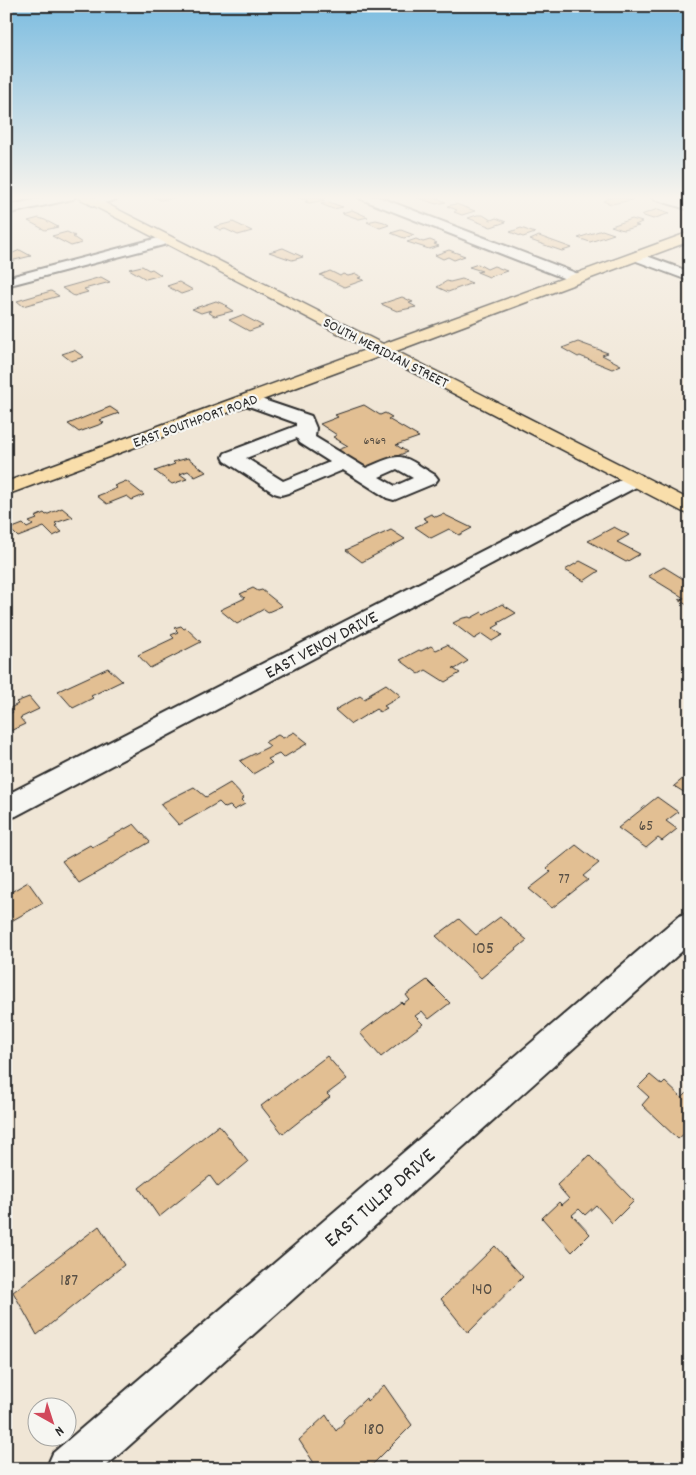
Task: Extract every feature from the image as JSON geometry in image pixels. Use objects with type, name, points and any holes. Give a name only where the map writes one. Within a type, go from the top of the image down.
[{"type":"main road","name":"SOUTH MERIDIAN STREET","points":[[215,265],[690,508]]},
{"type":"main road","name":"EAST SOUTHPORT ROAD","points":[[6,489],[612,265]]},
{"type":"street","points":[[6,282],[71,265]]},
{"type":"street","points":[[542,265],[576,278]]},
{"type":"street","points":[[660,265],[690,276]]},
{"type":"street","points":[[250,400],[305,420],[307,428],[306,439],[366,476]]},
{"type":"street","points":[[307,428],[232,457],[281,489],[344,462]]},
{"type":"street","name":"EAST VENOY DRIVE","points":[[6,808],[635,480]]},
{"type":"street","name":"EAST TULIP DRIVE","points":[[69,1469],[690,925]]},
{"type":"building","points":[[480,265],[487,269],[494,266],[507,271],[489,277],[477,272],[482,271],[469,267]]},
{"type":"building","points":[[142,266],[149,270],[152,269],[161,275],[146,279],[129,269]]},
{"type":"building","points":[[330,271],[340,276],[343,274],[348,276],[356,274],[362,277],[358,278],[364,280],[344,287],[320,275]]},
{"type":"building","points":[[101,277],[110,282],[84,289],[88,292],[74,296],[62,288]]},
{"type":"building","points":[[462,279],[472,283],[448,292],[437,287],[447,281]]},
{"type":"building","points":[[179,282],[193,290],[181,294],[167,286]]},
{"type":"building","points":[[51,291],[59,296],[23,306],[17,301]]},
{"type":"building","points":[[402,297],[413,302],[409,303],[416,307],[397,311],[381,304]]},
{"type":"building","points":[[216,301],[228,306],[225,306],[233,311],[214,316],[208,312],[211,310],[201,313],[192,309]]},
{"type":"building","points":[[242,315],[263,326],[249,331],[229,320]]},
{"type":"building","points":[[578,342],[608,353],[602,355],[621,365],[612,369],[580,356],[578,357],[562,348]]},
{"type":"building","points":[[74,350],[84,357],[71,361],[62,354]]},
{"type":"building","points":[[364,405],[380,415],[385,413],[392,417],[388,419],[419,437],[396,445],[407,452],[367,468],[338,450],[348,446],[333,437],[337,435],[320,424],[338,417],[335,415]]},
{"type":"building","points":[[110,407],[119,413],[100,420],[104,423],[79,432],[68,424]]},
{"type":"building","points":[[188,458],[206,472],[195,477],[188,471],[180,474],[187,479],[172,484],[155,471],[175,464],[173,462]]},
{"type":"building","points":[[126,481],[144,495],[132,500],[127,496],[107,504],[97,496],[117,488],[114,486]]},
{"type":"building","points":[[62,508],[73,517],[55,523],[57,525],[55,526],[62,532],[53,536],[44,527],[18,537],[10,529],[23,524],[27,528],[33,525],[29,522],[37,519],[35,517],[44,513],[46,515]]},
{"type":"building","points":[[431,514],[436,517],[443,514],[472,528],[459,535],[449,529],[431,538],[415,527],[428,521],[423,518]]},
{"type":"building","points":[[614,527],[629,535],[617,542],[640,554],[626,562],[588,541]]},
{"type":"building","points":[[391,530],[405,539],[362,562],[346,550]]},
{"type":"building","points":[[580,561],[599,571],[584,581],[565,570]]},
{"type":"building","points":[[664,567],[690,583],[690,607],[679,600],[684,598],[648,576]]},
{"type":"building","points":[[253,588],[258,591],[262,590],[282,606],[268,612],[264,609],[237,624],[220,610],[245,598],[240,594]]},
{"type":"building","points":[[502,604],[516,613],[493,628],[502,635],[492,641],[482,634],[474,639],[453,623],[463,618],[471,618],[482,612],[484,614]]},
{"type":"building","points":[[181,626],[184,629],[186,628],[201,642],[150,668],[138,655],[174,638],[171,635],[178,632],[174,628]]},
{"type":"building","points":[[447,645],[468,661],[455,669],[452,668],[460,673],[445,682],[426,670],[419,674],[400,660],[431,646],[436,650]]},
{"type":"building","points":[[108,668],[122,681],[91,696],[93,698],[73,708],[58,691]]},
{"type":"building","points":[[386,684],[401,696],[384,706],[387,708],[380,712],[376,709],[351,724],[335,710],[360,696],[364,699]]},
{"type":"building","points":[[29,697],[39,709],[20,718],[25,724],[6,733],[6,716],[13,712],[10,708],[18,704],[16,702]]},
{"type":"building","points":[[294,732],[308,743],[283,758],[279,754],[268,759],[272,763],[253,774],[240,761],[270,746],[265,742],[278,735],[283,738]]},
{"type":"building","points":[[690,773],[690,796],[674,786]]},
{"type":"building","points":[[230,783],[244,798],[241,800],[245,804],[234,810],[230,806],[225,808],[219,802],[179,825],[160,804],[194,787],[206,797]]},
{"type":"building","points":[[657,797],[678,812],[666,821],[677,829],[662,841],[658,838],[646,848],[618,828]]},
{"type":"building","points":[[134,824],[150,842],[79,883],[62,861],[90,845],[92,847]]},
{"type":"building","points":[[576,845],[599,863],[583,876],[588,880],[552,908],[529,889],[551,872],[547,868]]},
{"type":"building","points":[[28,882],[43,903],[6,924],[6,895]]},
{"type":"building","points":[[500,917],[527,940],[481,978],[436,936],[459,919],[476,935]]},
{"type":"building","points":[[427,980],[450,1003],[429,1019],[422,1011],[415,1016],[423,1024],[381,1057],[360,1033],[401,1002],[403,1004],[409,999],[406,995]]},
{"type":"building","points":[[327,1056],[347,1079],[327,1094],[330,1097],[283,1134],[261,1106]]},
{"type":"building","points":[[650,1075],[662,1085],[665,1082],[682,1098],[690,1090],[690,1136],[686,1132],[678,1139],[642,1105],[649,1097],[638,1087]]},
{"type":"building","points":[[219,1125],[248,1162],[218,1187],[210,1176],[159,1217],[139,1188]]},
{"type":"building","points":[[589,1155],[634,1201],[612,1223],[596,1205],[585,1215],[579,1209],[572,1215],[590,1234],[572,1252],[542,1218],[559,1202],[562,1205],[569,1199],[557,1185]]},
{"type":"building","points":[[99,1226],[124,1265],[37,1335],[13,1292]]},
{"type":"building","points":[[495,1246],[523,1277],[468,1333],[441,1299]]},
{"type":"building","points":[[384,1385],[412,1425],[368,1469],[318,1469],[299,1440],[326,1415],[336,1431],[344,1422],[343,1420],[366,1398],[367,1401]]}]
